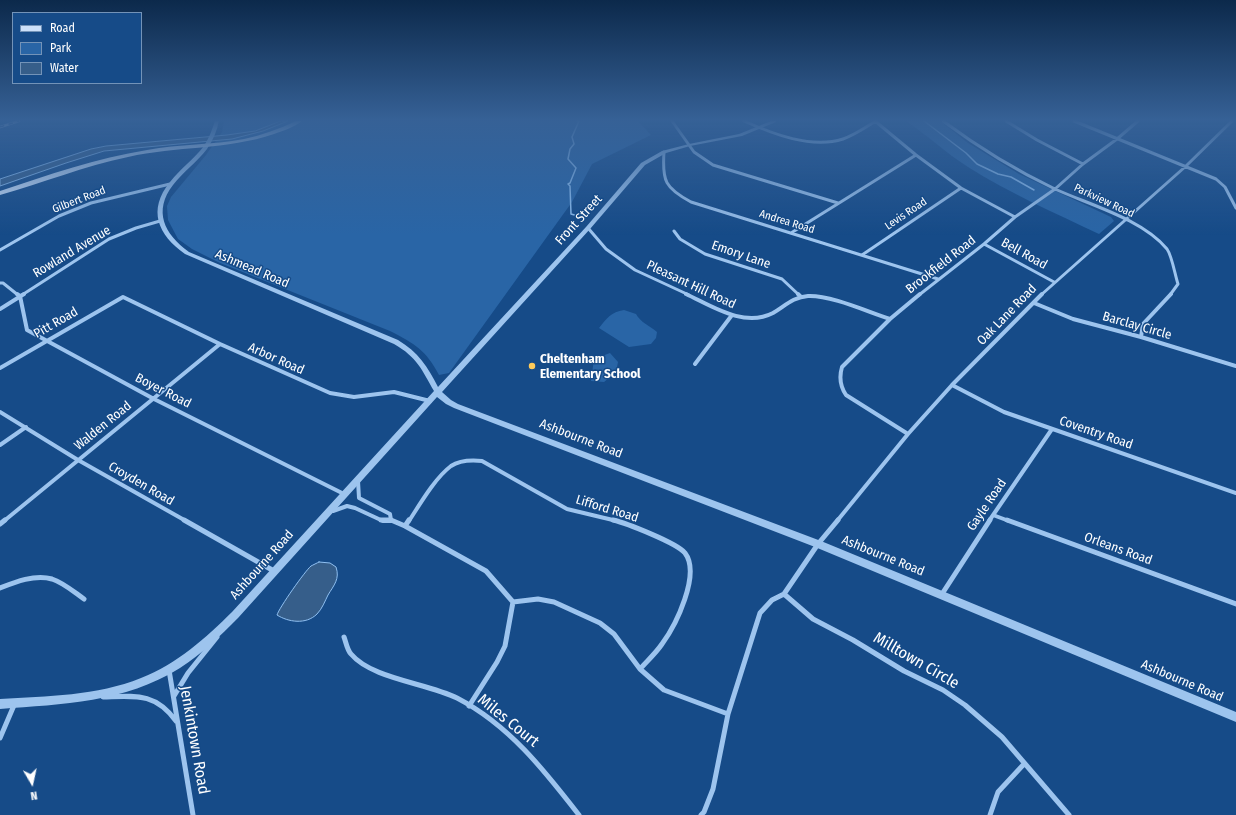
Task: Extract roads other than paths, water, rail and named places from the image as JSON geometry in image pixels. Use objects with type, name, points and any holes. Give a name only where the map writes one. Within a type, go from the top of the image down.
[{"type":"main road","points":[[0,193],[85,166],[116,159]]},
{"type":"street","points":[[160,221],[162,203],[170,184],[194,159]]},
{"type":"street","name":"Front Street","points":[[437,393],[588,228],[643,164],[652,159]]},
{"type":"street","name":"Andrea Road","points":[[664,159],[663,177],[674,193],[691,202],[938,279]]},
{"type":"street","points":[[702,159],[721,169],[838,203]]},
{"type":"street","points":[[791,233],[909,159]]},
{"type":"street","points":[[922,159],[961,188],[1015,217]]},
{"type":"street","name":"Parkview Road","points":[[999,159],[1055,189],[1147,231],[1166,247],[1177,280],[1175,290],[1143,324],[1141,337]]},
{"type":"street","points":[[1073,159],[1083,164]]},
{"type":"street","name":"Brookfield Road","points":[[908,434],[846,396],[840,385],[840,372],[842,367],[890,319],[938,279],[984,244],[1015,217],[1055,189],[1090,159]]},
{"type":"street","points":[[1168,159],[1216,179],[1225,187],[1236,208]]},
{"type":"street","name":"Oak Lane Road","points":[[818,544],[908,434],[952,385],[1054,282],[1193,159]]},
{"type":"street","name":"Gilbert Road","points":[[0,250],[59,216],[84,206],[120,195],[170,184]]},
{"type":"street","name":"Levis Road","points":[[862,255],[961,188]]},
{"type":"street","name":"Rowland Avenue","points":[[0,309],[109,239],[136,228],[160,221]]},
{"type":"street","name":"Ashmead Road","points":[[160,221],[163,230],[172,244],[186,253],[405,347],[424,366],[437,393]]},
{"type":"street","name":"Pleasant Hill Road","points":[[588,228],[606,249],[635,270],[732,315],[746,318],[765,316],[793,299],[815,295],[890,319]]},
{"type":"street","name":"Emory Lane","points":[[674,231],[677,237],[704,253],[782,279],[801,297]]},
{"type":"street","name":"Bell Road","points":[[984,244],[1054,282]]},
{"type":"street","points":[[0,283],[3,283],[20,296]]},
{"type":"street","name":"Boyer Road","points":[[20,296],[27,330],[154,399],[344,494]]},
{"type":"street","name":"Pitt Road","points":[[0,368],[123,297]]},
{"type":"street","name":"Arbor Road","points":[[123,297],[220,344],[337,396],[354,397],[394,392],[430,400]]},
{"type":"street","name":"Barclay Circle","points":[[1034,303],[1073,318],[1236,366]]},
{"type":"street","points":[[695,364],[732,315]]},
{"type":"street","name":"Walden Road","points":[[0,524],[220,344]]},
{"type":"street","name":"Coventry Road","points":[[952,385],[1004,412],[1236,492]]},
{"type":"street","name":"Ashbourne Road","points":[[0,704],[91,696],[123,689],[168,670],[200,649],[224,627],[324,515],[437,393],[445,401],[456,406],[818,544],[942,594],[1236,717]]},
{"type":"street","name":"Croyden Road","points":[[0,412],[78,460],[274,571]]},
{"type":"street","points":[[0,445],[26,427]]},
{"type":"street","name":"Gayle Road","points":[[942,594],[993,515],[1052,429]]},
{"type":"street","name":"Lifford Road","points":[[405,526],[440,477],[452,465],[468,460],[482,461],[567,508],[617,521],[675,545],[685,553],[689,562],[691,574],[689,586],[673,626],[662,644],[640,669]]},
{"type":"street","points":[[358,479],[359,498],[390,514],[392,520]]},
{"type":"street","points":[[324,515],[338,508],[347,506],[355,508],[383,521],[392,520],[486,571],[513,602]]},
{"type":"street","name":"Orleans Road","points":[[993,515],[1236,604]]},
{"type":"street","points":[[701,815],[704,812],[713,789],[728,714],[760,613],[772,600],[784,594],[818,544]]},
{"type":"street","points":[[0,588],[32,578],[51,578],[84,599]]},
{"type":"street","name":"Milltown Circle","points":[[784,594],[813,619],[853,640],[904,671],[943,690],[966,705],[1002,737],[1069,815]]},
{"type":"street","points":[[513,602],[538,598],[554,602],[600,623],[614,634],[640,669],[664,690],[728,714]]},
{"type":"street","points":[[469,706],[497,662],[505,646],[513,602]]},
{"type":"street","points":[[173,696],[188,673],[224,627]]},
{"type":"street","name":"Miles Court","points":[[344,637],[350,653],[371,668],[405,681],[434,688],[457,698],[491,720],[531,755],[579,815]]},
{"type":"street","name":"Jenkintown Road","points":[[168,670],[194,815]]},
{"type":"street","points":[[91,696],[150,698],[159,702],[169,710],[178,725]]},
{"type":"street","points":[[0,738],[15,703]]},
{"type":"street","points":[[990,815],[992,800],[997,791],[1024,764]]},
{"type":"water","points":[[61,159],[79,159],[0,186],[0,179]]},
{"type":"water","points":[[319,562],[330,563],[336,567],[337,578],[319,612],[308,620],[302,621],[292,621],[277,615],[303,575],[311,566]]},
{"type":"waterway","points":[[568,159],[576,168],[570,183],[568,184],[570,186],[571,214],[585,218]]},
{"type":"waterway","points":[[972,159],[977,164],[998,174],[1011,177],[1034,190]]},
{"type":"place","name":"Cheltenham Elementary School","points":[[532,366]]}]
